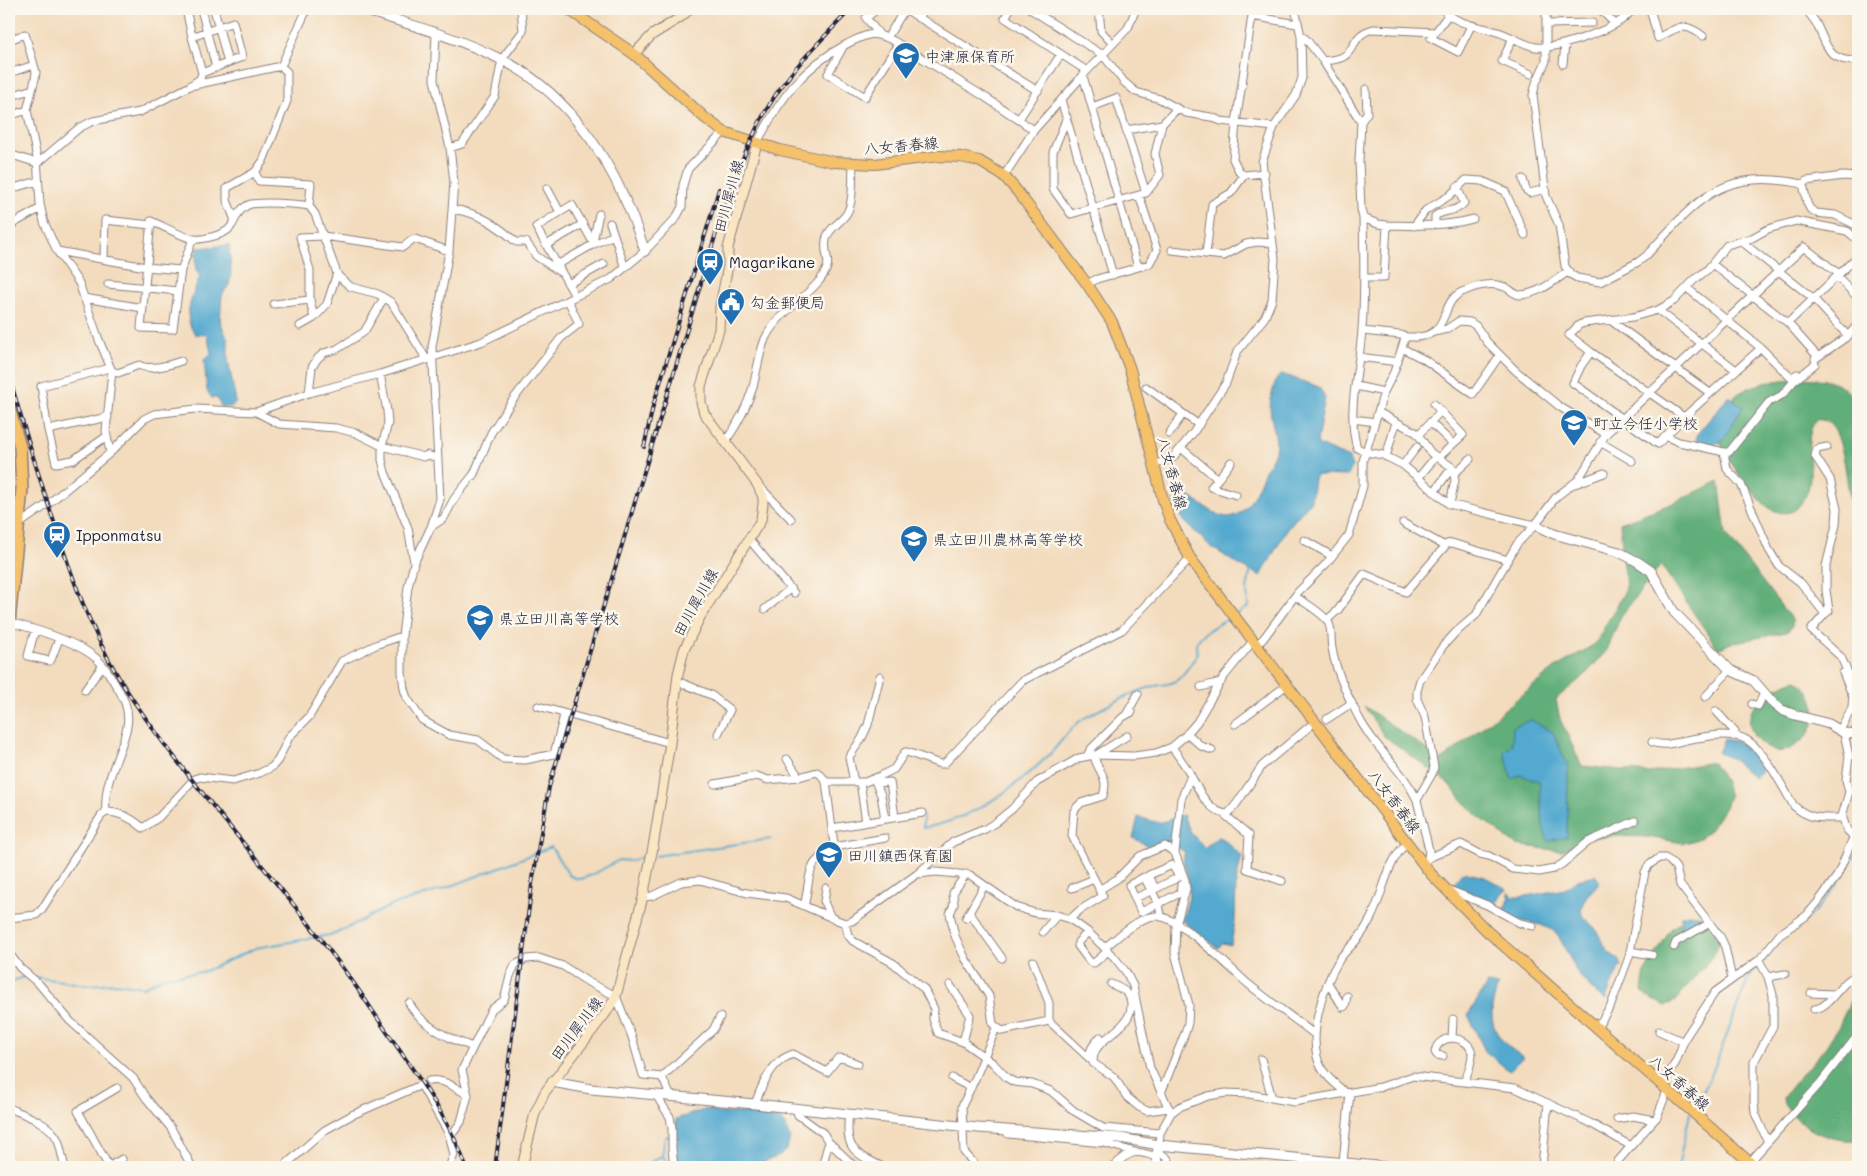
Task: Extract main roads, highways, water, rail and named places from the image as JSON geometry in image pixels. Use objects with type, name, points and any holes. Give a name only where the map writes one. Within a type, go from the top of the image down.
[{"type":"highway","points":[[9,407],[11,423],[20,447],[22,468],[21,510],[9,622]]},
{"type":"main road","name":"八女香春線","points":[[568,9],[634,54],[705,118],[724,132],[814,159],[853,164],[875,164],[939,156],[961,157],[978,161],[1004,176],[1087,284],[1112,322],[1125,352],[1163,500],[1170,520],[1190,558],[1208,582],[1316,721],[1407,843],[1426,861],[1446,889],[1487,931],[1752,1165]]},
{"type":"main road","points":[[634,54],[652,35],[681,17],[690,9]]},
{"type":"main road","name":"田川犀川線","points":[[522,1167],[535,1112],[545,1092],[606,1013],[616,996],[643,896],[684,650],[692,631],[761,520],[763,497],[757,484],[704,412],[701,402],[701,386],[718,330],[720,306],[728,266],[728,248],[757,143]]},
{"type":"water","points":[[229,245],[231,273],[229,285],[222,295],[220,321],[228,340],[228,360],[236,402],[232,407],[221,407],[217,398],[212,398],[207,391],[204,360],[211,353],[207,335],[195,334],[189,320],[189,313],[200,276],[196,271],[196,253],[198,248]]},
{"type":"water","points":[[1282,374],[1319,387],[1325,398],[1317,441],[1319,445],[1349,458],[1352,467],[1349,474],[1345,476],[1316,475],[1311,501],[1287,529],[1261,576],[1237,564],[1210,546],[1183,520],[1174,500],[1184,493],[1212,511],[1228,517],[1236,515],[1247,506],[1256,492],[1275,451],[1276,443],[1270,405],[1275,382]]},
{"type":"water","points":[[1729,396],[1743,407],[1723,440],[1713,444],[1696,440],[1698,433]]},
{"type":"water","points":[[1531,720],[1553,732],[1568,767],[1567,837],[1548,841],[1543,826],[1539,781],[1520,775],[1512,779],[1504,751],[1512,746],[1513,727]]},
{"type":"water","points":[[1724,739],[1747,746],[1745,749],[1748,752],[1750,750],[1763,770],[1754,778],[1731,758],[1718,753]]},
{"type":"water","points":[[1183,815],[1191,833],[1205,847],[1218,837],[1223,839],[1242,856],[1236,882],[1235,921],[1231,945],[1223,943],[1218,948],[1181,920],[1189,895],[1189,881],[1184,865],[1185,852],[1168,842],[1150,847],[1133,838],[1138,817],[1159,823]]},
{"type":"water","points":[[1463,872],[1485,877],[1507,889],[1506,891],[1503,890],[1495,906],[1453,884]]},
{"type":"water","points":[[1595,875],[1600,882],[1586,897],[1581,911],[1583,917],[1595,928],[1608,952],[1621,961],[1620,964],[1622,965],[1605,1000],[1578,974],[1558,935],[1541,925],[1517,920],[1503,911],[1510,898],[1509,892],[1513,897],[1521,897],[1565,889],[1577,880]]},
{"type":"water","points":[[1688,914],[1699,915],[1705,923],[1682,935],[1680,932],[1681,916]]},
{"type":"water","points":[[1487,984],[1498,986],[1492,1009],[1494,1027],[1505,1043],[1523,1057],[1509,1071],[1485,1051],[1468,1015]]},
{"type":"water","points":[[707,1109],[724,1113],[751,1112],[753,1110],[764,1115],[777,1116],[784,1124],[790,1137],[787,1149],[781,1155],[751,1167],[679,1167],[676,1145],[676,1119]]},
{"type":"waterway","points":[[1237,614],[1248,607],[1247,589],[1251,568]]},
{"type":"waterway","points":[[923,816],[923,828],[941,824],[975,810],[1007,791],[1036,768],[1074,726],[1083,719],[1132,694],[1177,680],[1198,653],[1196,645],[1201,637],[1210,629],[1230,618]]},
{"type":"waterway","points":[[655,856],[771,839]]},
{"type":"waterway","points":[[35,977],[87,985],[117,983],[143,987],[166,976],[203,972],[256,948],[335,934],[390,906],[444,889],[551,847],[569,875],[581,879],[619,860],[630,861],[645,857]]},
{"type":"waterway","points":[[1793,929],[1822,903],[1858,851]]},
{"type":"waterway","points":[[1763,961],[1787,933]]},
{"type":"waterway","points":[[1693,1107],[1710,1079],[1747,981],[1760,965]]},
{"type":"waterway","points":[[9,983],[25,976]]},
{"type":"waterway","points":[[1678,1167],[1690,1113]]},
{"type":"waterway","points":[[648,1167],[653,1160],[662,1156],[665,1137],[676,1135]]},
{"type":"waterway","points":[[662,1157],[665,1158],[665,1167]]},
{"type":"railway","points":[[495,1167],[532,884],[549,787],[726,200],[752,138],[771,102],[798,65],[851,9]]},
{"type":"railway","points":[[644,447],[653,406],[719,189]]},
{"type":"railway","points":[[9,376],[36,468],[70,568],[87,614],[120,679],[184,770],[294,905],[353,982],[442,1115],[466,1167]]},
{"type":"place","name":"中津原保育所","points":[[906,80]]},
{"type":"place","name":"Magarikane","points":[[710,286]]},
{"type":"place","name":"勾金郵便局","points":[[731,326]]},
{"type":"place","name":"町立今任小学校","points":[[1574,447]]},
{"type":"place","name":"Ipponmatsu","points":[[57,559]]},
{"type":"place","name":"県立田川農林高等学校","points":[[914,563]]},
{"type":"place","name":"県立田川高等学校","points":[[480,642]]},
{"type":"place","name":"田川鎮西保育園","points":[[829,879]]}]
